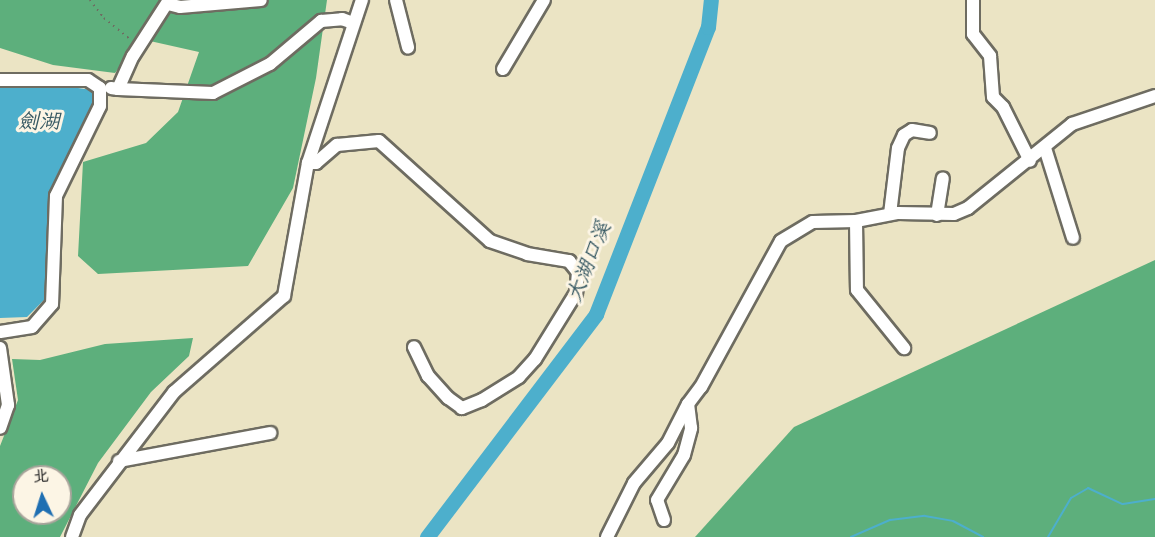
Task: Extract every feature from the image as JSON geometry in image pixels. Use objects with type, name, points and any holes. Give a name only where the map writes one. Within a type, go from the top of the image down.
[{"type":"street","points":[[118,89],[140,46],[168,2],[180,7],[261,0]]},
{"type":"street","points":[[72,537],[80,515],[118,460],[174,392],[284,296],[308,164],[362,0]]},
{"type":"street","points":[[396,0],[408,47]]},
{"type":"street","points":[[503,69],[544,0]]},
{"type":"street","points":[[973,0],[973,34],[990,56],[993,97],[1003,107],[1030,161]]},
{"type":"street","points":[[0,80],[88,80],[100,88],[213,93],[270,64],[321,21],[342,19],[354,23]]},
{"type":"street","points":[[0,332],[32,327],[52,304],[56,196],[100,106],[100,88]]},
{"type":"street","points":[[607,537],[634,483],[668,443],[687,404],[701,387],[781,241],[813,222],[856,221],[890,214],[954,214],[968,208],[1030,161],[1072,124],[1155,96]]},
{"type":"street","points":[[890,214],[898,148],[904,135],[912,130],[930,133]]},
{"type":"street","points":[[308,164],[316,163],[337,145],[379,141],[490,241],[526,254],[569,261],[578,272],[576,293],[535,359],[519,377],[482,400],[462,408],[448,398],[428,376],[414,347]]},
{"type":"street","points":[[1045,148],[1073,238]]},
{"type":"street","points":[[937,215],[943,178]]},
{"type":"street","points":[[856,221],[857,290],[904,348]]},
{"type":"street","points":[[0,348],[8,405],[0,428]]},
{"type":"street","points":[[664,520],[657,500],[684,455],[691,428],[687,404]]},
{"type":"street","points":[[118,460],[270,433]]},
{"type":"path","points":[[90,0],[104,18],[140,46]]},
{"type":"green space","points":[[0,0],[327,0],[316,78],[293,188],[248,266],[98,274],[78,256],[83,162],[146,143],[178,112],[199,52],[141,39],[115,73],[53,65],[0,48]]},
{"type":"green space","points":[[1155,260],[1155,537],[695,537],[794,427]]},
{"type":"green space","points":[[193,338],[189,356],[151,392],[98,463],[72,514],[72,465],[12,465],[12,525],[66,525],[60,537],[0,537],[0,446],[18,400],[12,359],[40,360],[105,344]]},
{"type":"water","name":"劍湖","points":[[50,84],[92,90],[95,104],[49,195],[46,298],[27,317],[0,318],[0,85]]},
{"type":"waterway","name":"大湖口溪","points":[[427,537],[596,314],[708,27],[711,0]]},
{"type":"waterway","points":[[1048,537],[1071,498],[1088,488],[1123,504],[1155,499]]},
{"type":"waterway","points":[[851,537],[890,520],[925,516],[953,521],[983,537]]}]
